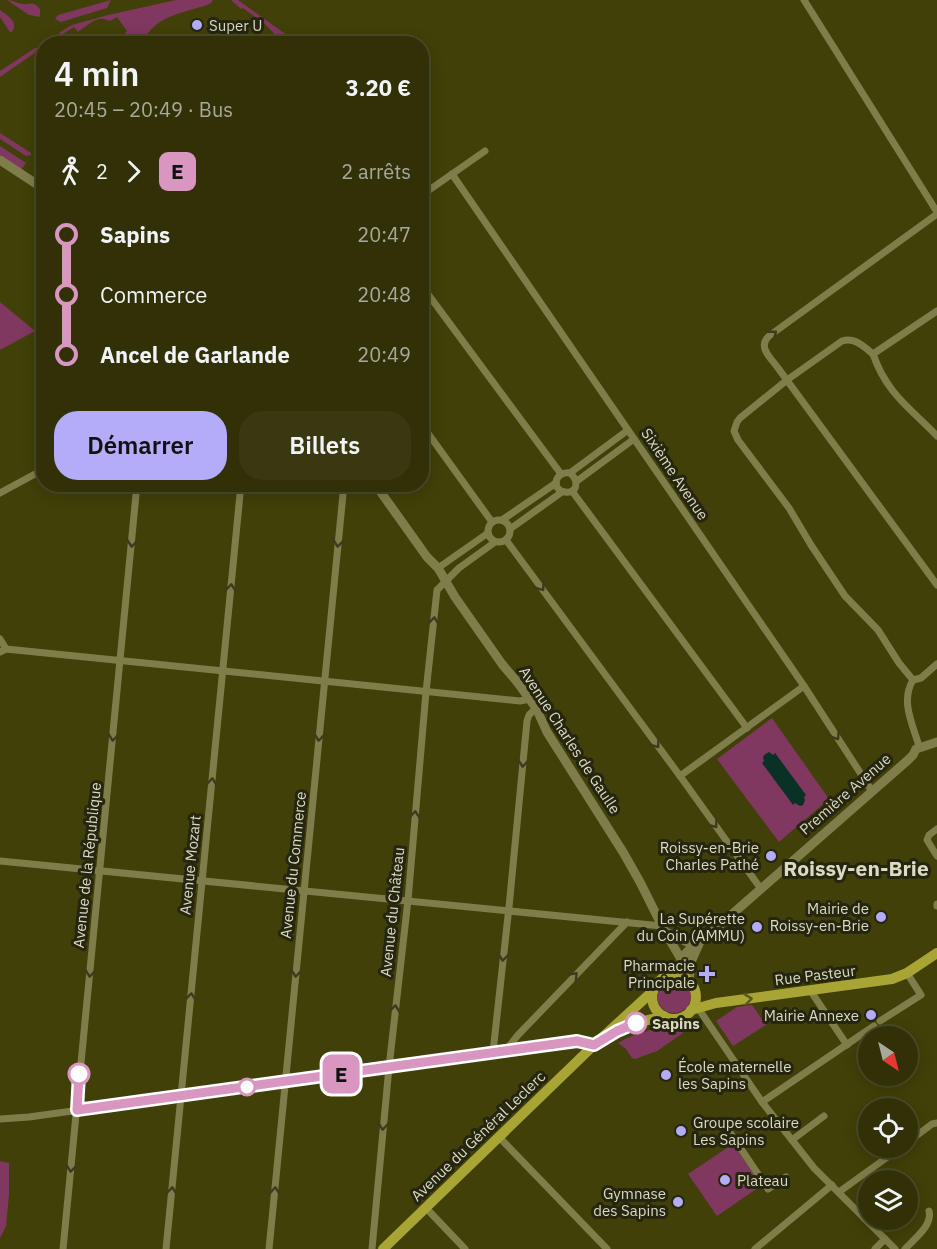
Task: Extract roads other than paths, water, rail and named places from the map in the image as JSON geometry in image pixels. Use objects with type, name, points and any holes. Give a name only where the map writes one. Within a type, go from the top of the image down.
[{"type":"main road","points":[[0,160],[36,184]]},
{"type":"main road","name":"Avenue Charles de Gaulle","points":[[381,492],[427,557],[438,568],[455,597],[536,708],[547,732],[618,843],[664,929],[686,961]]},
{"type":"main road","points":[[919,746],[937,742]]},
{"type":"main road","name":"Première Avenue","points":[[700,942],[908,760],[919,746]]},
{"type":"main road","points":[[664,929],[688,943],[700,942]]},
{"type":"main road","points":[[674,975],[700,942]]},
{"type":"main road","name":"Rue Pasteur","points":[[694,1009],[716,1003],[884,981],[907,973],[936,955]]},
{"type":"main road","points":[[686,961],[689,982]]},
{"type":"main road","points":[[674,975],[689,982],[694,988],[694,1009],[677,1018],[659,1013],[654,1006],[652,992],[660,980],[674,975]]},
{"type":"main road","name":"Avenue du Général Leclerc","points":[[383,1249],[652,992]]},
{"type":"main road","name":"Avenue du Général Leclerc","points":[[594,1045],[629,1026],[664,1016]]},
{"type":"street","points":[[804,0],[937,213],[765,339],[763,344],[765,350],[937,585]]},
{"type":"street","points":[[429,190],[485,151]]},
{"type":"street","name":"Sixième Avenue","points":[[452,174],[804,686],[872,791]]},
{"type":"street","points":[[429,295],[561,474]]},
{"type":"street","points":[[873,354],[937,311]]},
{"type":"street","points":[[913,680],[878,630],[845,596],[786,505],[735,436],[735,427],[740,418],[787,380],[846,339],[856,341],[873,354],[881,375],[892,392],[937,436]]},
{"type":"street","points":[[502,520],[510,529],[510,535],[501,543],[495,542],[488,533],[488,527],[492,522],[502,520],[556,483],[561,474],[570,473],[628,430]]},
{"type":"street","points":[[429,435],[492,522]]},
{"type":"street","points":[[576,481],[634,439]]},
{"type":"street","points":[[510,529],[562,492],[572,491],[575,488],[576,478],[570,473]]},
{"type":"street","points":[[0,492],[34,474]]},
{"type":"street","points":[[556,483],[562,492]]},
{"type":"street","points":[[572,491],[747,728]]},
{"type":"street","name":"Avenue de la République","points":[[63,1249],[136,492]]},
{"type":"street","name":"Avenue Mozart","points":[[166,1249],[240,492]]},
{"type":"street","name":"Avenue du Commerce","points":[[269,1249],[343,492]]},
{"type":"street","points":[[438,568],[488,533]]},
{"type":"street","points":[[506,540],[761,889]]},
{"type":"street","points":[[446,581],[459,568],[495,542]]},
{"type":"street","name":"Avenue du Château","points":[[372,1249],[437,590],[446,581]]},
{"type":"street","points":[[0,639],[3,651],[520,701],[530,699]]},
{"type":"street","points":[[913,680],[922,677],[937,664]]},
{"type":"street","points":[[913,680],[908,692],[909,713],[919,746]]},
{"type":"street","points":[[680,776],[804,686]]},
{"type":"street","points":[[493,1052],[527,721],[536,708]]},
{"type":"street","points":[[937,829],[929,835],[927,840],[937,856]]},
{"type":"street","points":[[0,861],[627,922],[664,929]]},
{"type":"street","points":[[506,1050],[627,922]]},
{"type":"street","points":[[762,1102],[921,995],[907,973]]},
{"type":"street","points":[[810,990],[847,1045]]},
{"type":"street","points":[[694,1009],[814,1168],[895,1249]]},
{"type":"street","points":[[0,1119],[14,1119],[577,1041],[594,1045]]},
{"type":"street","points":[[792,1140],[824,1116]]},
{"type":"street","points":[[918,1134],[937,1123]]},
{"type":"street","points":[[731,1134],[768,1189],[786,1177]]},
{"type":"street","points":[[499,1137],[607,1249]]},
{"type":"street","points":[[839,1192],[886,1158]]},
{"type":"street","points":[[755,1249],[832,1185]]},
{"type":"street","points":[[426,1208],[465,1249]]},
{"type":"street","points":[[905,1249],[929,1222],[931,1216],[929,1211]]},
{"type":"street","points":[[875,1249],[885,1239]]},
{"type":"place","name":"Super U","points":[[197,25]]},
{"type":"place","name":"Roissy-en-Brie Charles Pathé","points":[[771,856]]},
{"type":"place","name":"Mairie de Roissy-en-Brie","points":[[881,917]]},
{"type":"place","name":"La Supérette du Coin (AMMU)","points":[[757,927]]},
{"type":"place","name":"Pharmacie Principale","points":[[707,974]]},
{"type":"place","name":"Mairie Annexe","points":[[871,1015]]},
{"type":"place","name":"Sapins","points":[[636,1023]]},
{"type":"place","name":"École maternelle les Sapins","points":[[666,1075]]},
{"type":"place","name":"Groupe scolaire Les Sapins","points":[[681,1131]]},
{"type":"place","name":"Plateau","points":[[725,1180]]},
{"type":"place","name":"Gymnase des Sapins","points":[[678,1202]]},
{"type":"district","name":"Roissy-en-Brie","points":[[856,868]]}]
